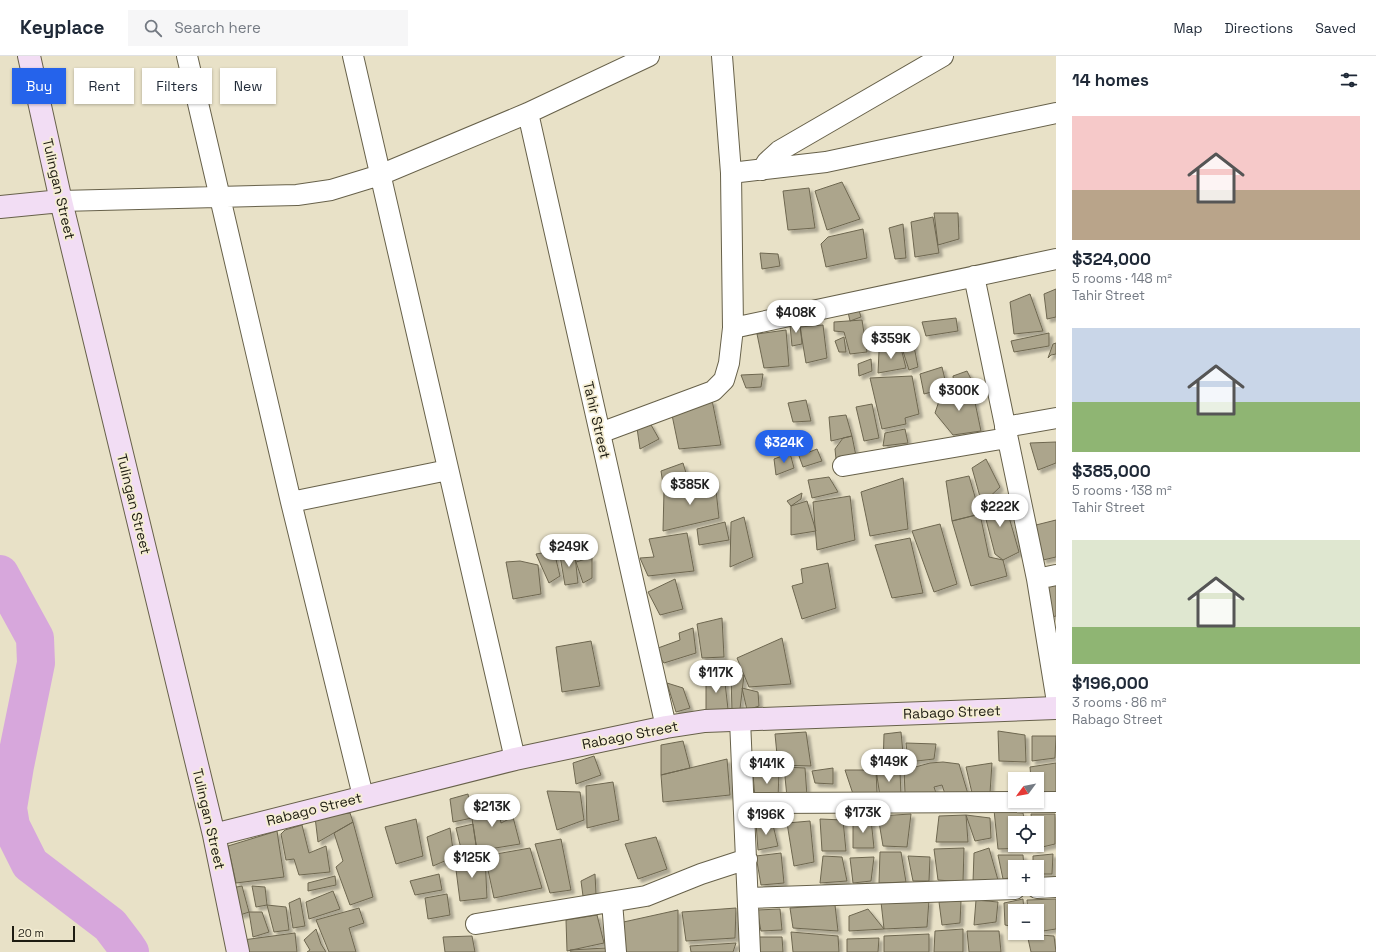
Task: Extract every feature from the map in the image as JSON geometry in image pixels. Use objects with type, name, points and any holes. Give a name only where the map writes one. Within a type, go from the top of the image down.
[{"type":"street","name":"Tulingan Street","points":[[29,56],[61,201],[214,834],[238,952]]},
{"type":"street","points":[[188,56],[291,502],[363,796]]},
{"type":"street","points":[[353,56],[515,759]]},
{"type":"street","points":[[0,207],[61,201],[297,195],[331,190],[380,175],[528,113],[650,56]]},
{"type":"street","points":[[600,432],[713,391],[724,380],[729,363],[733,328],[731,173],[722,56]]},
{"type":"street","points":[[762,170],[767,162],[779,151],[943,56]]},
{"type":"street","name":"Tahir Street","points":[[528,113],[666,727]]},
{"type":"street","points":[[731,173],[826,162],[1056,113]]},
{"type":"street","points":[[733,328],[1056,259]]},
{"type":"street","points":[[974,276],[1037,579],[1056,696]]},
{"type":"street","points":[[843,466],[1006,433],[1056,418]]},
{"type":"street","points":[[291,502],[448,470]]},
{"type":"street","points":[[1037,579],[1056,575]]},
{"type":"street","name":"Rabago Street","points":[[214,834],[515,759],[666,727],[704,721],[1056,708]]},
{"type":"street","points":[[740,720],[750,952]]},
{"type":"street","points":[[744,803],[1056,802]]},
{"type":"street","points":[[476,924],[646,896],[701,874],[747,859]]},
{"type":"street","points":[[1044,888],[1056,887]]},
{"type":"street","points":[[748,898],[1008,889]]},
{"type":"street","points":[[612,902],[616,952]]},
{"type":"building","points":[[842,182],[860,219],[827,230],[815,191]]},
{"type":"building","points":[[809,188],[815,228],[788,230],[783,191]]},
{"type":"building","points":[[934,213],[958,213],[959,239],[938,245]]},
{"type":"building","points":[[933,217],[939,253],[915,257],[911,222]]},
{"type":"building","points":[[903,224],[906,258],[895,259],[889,228]]},
{"type":"building","points":[[863,229],[867,258],[826,267],[821,244],[828,237]]},
{"type":"building","points":[[760,253],[778,254],[780,266],[762,269]]},
{"type":"building","points":[[1056,289],[1056,317],[1047,319],[1044,294]]},
{"type":"building","points":[[1030,294],[1043,331],[1014,334],[1010,302]]},
{"type":"building","points":[[859,310],[861,317],[850,321],[848,312]]},
{"type":"building","points":[[956,318],[958,331],[926,336],[922,322]]},
{"type":"building","points":[[862,320],[867,352],[850,354],[844,332],[834,331],[834,322]]},
{"type":"building","points":[[800,323],[802,344],[792,346],[790,325]]},
{"type":"building","points":[[823,325],[827,358],[806,363],[800,327]]},
{"type":"building","points":[[786,330],[789,366],[764,368],[757,334]]},
{"type":"building","points":[[1049,333],[1049,346],[1014,352],[1011,341]]},
{"type":"building","points":[[844,337],[846,352],[839,352],[835,341]]},
{"type":"building","points":[[913,341],[918,367],[909,370],[900,342]]},
{"type":"building","points":[[1056,343],[1056,354],[1051,355],[1048,358],[1053,344]]},
{"type":"building","points":[[901,348],[906,368],[878,373],[879,351]]},
{"type":"building","points":[[871,359],[872,371],[859,376],[858,364]]},
{"type":"building","points":[[942,367],[947,388],[924,394],[920,374]]},
{"type":"building","points":[[967,371],[973,383],[954,387],[953,376]]},
{"type":"building","points":[[763,374],[761,387],[746,388],[741,375]]},
{"type":"building","points":[[912,376],[919,414],[905,418],[906,424],[882,429],[870,378]]},
{"type":"building","points":[[972,388],[981,431],[953,435],[935,413],[941,395]]},
{"type":"building","points":[[712,400],[721,445],[679,449],[672,415]]},
{"type":"building","points":[[806,400],[811,421],[793,422],[788,403]]},
{"type":"building","points":[[872,404],[879,438],[864,441],[856,407]]},
{"type":"building","points":[[846,415],[852,436],[831,441],[829,417]]},
{"type":"building","points":[[650,423],[659,439],[640,449],[637,428]]},
{"type":"building","points":[[905,429],[908,443],[883,446],[885,433]]},
{"type":"building","points":[[852,436],[856,456],[836,459],[835,449],[843,438]]},
{"type":"building","points":[[1056,442],[1056,463],[1038,470],[1030,443]]},
{"type":"building","points":[[817,449],[822,461],[803,467],[799,456]]},
{"type":"building","points":[[790,453],[794,468],[776,475],[774,459]]},
{"type":"building","points":[[986,459],[1000,487],[982,504],[972,468]]},
{"type":"building","points":[[683,463],[690,486],[664,491],[661,471]]},
{"type":"building","points":[[969,476],[980,514],[952,521],[946,481]]},
{"type":"building","points":[[829,477],[838,492],[812,498],[808,480]]},
{"type":"building","points":[[903,478],[908,529],[870,536],[861,492]]},
{"type":"building","points":[[715,481],[719,518],[663,531],[664,491]]},
{"type":"building","points":[[802,493],[801,499],[791,506],[787,501]]},
{"type":"building","points":[[850,496],[855,540],[817,550],[813,502]]},
{"type":"building","points":[[1003,496],[1019,552],[1003,560],[995,554],[982,504]]},
{"type":"building","points":[[807,501],[816,531],[791,535],[791,506]]},
{"type":"building","points":[[980,514],[989,557],[1003,560],[1007,576],[971,586],[952,521]]},
{"type":"building","points":[[744,517],[753,557],[730,567],[731,522]]},
{"type":"building","points":[[1056,520],[1056,557],[1043,560],[1036,525]]},
{"type":"building","points":[[725,522],[729,540],[699,545],[697,529]]},
{"type":"building","points":[[940,524],[957,584],[934,592],[912,531]]},
{"type":"building","points":[[687,533],[694,571],[648,576],[640,558],[654,557],[649,539]]},
{"type":"building","points":[[910,538],[923,593],[892,598],[875,545]]},
{"type":"building","points":[[559,550],[575,556],[578,583],[565,585]]},
{"type":"building","points":[[554,551],[560,576],[549,583],[536,554]]},
{"type":"building","points":[[592,557],[592,578],[583,583],[576,562]]},
{"type":"building","points":[[520,561],[538,565],[541,594],[513,599],[506,562]]},
{"type":"building","points":[[828,563],[836,608],[802,619],[792,586],[803,583],[801,569]]},
{"type":"building","points":[[675,579],[683,609],[660,615],[648,592]]},
{"type":"building","points":[[1056,582],[1056,616],[1052,617],[1043,584]]},
{"type":"building","points":[[722,618],[724,657],[702,658],[697,624]]},
{"type":"building","points":[[693,628],[696,653],[664,663],[661,659],[658,648],[680,640],[679,633]]},
{"type":"building","points":[[782,638],[791,684],[749,687],[737,658]]},
{"type":"building","points":[[591,641],[600,686],[562,692],[556,647]]},
{"type":"building","points":[[724,674],[728,709],[706,714],[706,678]]},
{"type":"building","points":[[731,675],[744,675],[740,709],[732,712]]},
{"type":"building","points":[[667,683],[683,688],[690,708],[676,712]]},
{"type":"building","points":[[742,688],[758,692],[759,706],[747,710]]},
{"type":"building","points":[[998,731],[1025,735],[1026,762],[999,761]]},
{"type":"building","points":[[806,732],[811,766],[778,765],[775,734]]},
{"type":"building","points":[[901,732],[904,764],[883,766],[884,734]]},
{"type":"building","points":[[1032,736],[1056,736],[1055,758],[1032,761]]},
{"type":"building","points":[[683,741],[690,768],[661,775],[661,745]]},
{"type":"building","points":[[906,743],[936,744],[934,759],[908,762]]},
{"type":"building","points":[[594,756],[601,775],[576,784],[573,763]]},
{"type":"building","points":[[727,759],[730,795],[663,802],[661,775]]},
{"type":"building","points":[[943,762],[959,764],[968,794],[946,797],[942,785],[934,787],[938,799],[905,793],[904,770],[930,763]]},
{"type":"building","points":[[992,763],[990,793],[972,793],[966,767]]},
{"type":"building","points":[[1056,763],[1056,792],[1044,792],[1044,772],[1030,772],[1030,767]]},
{"type":"building","points":[[784,767],[805,768],[807,796],[787,797]]},
{"type":"building","points":[[833,768],[833,784],[815,783],[812,771]]},
{"type":"building","points":[[845,770],[876,770],[877,793],[854,797]]},
{"type":"building","points":[[876,770],[900,771],[901,795],[880,796]]},
{"type":"building","points":[[779,771],[778,799],[755,797],[753,775]]},
{"type":"building","points":[[613,782],[619,820],[587,828],[586,786]]},
{"type":"building","points":[[547,791],[580,792],[584,820],[557,830]]},
{"type":"building","points":[[468,794],[472,818],[453,822],[450,799]]},
{"type":"building","points":[[496,800],[501,823],[513,817],[520,844],[477,851],[470,806]]},
{"type":"building","points":[[994,810],[1023,813],[1024,816],[1008,816],[1008,849],[998,849]]},
{"type":"building","points":[[350,813],[353,822],[318,842],[315,817]]},
{"type":"building","points":[[911,814],[907,847],[883,846],[878,816]]},
{"type":"building","points":[[1031,814],[1055,814],[1055,844],[1044,847],[1044,816],[1031,816]]},
{"type":"building","points":[[966,815],[968,842],[936,842],[939,816]]},
{"type":"building","points":[[966,815],[990,818],[991,838],[975,841]]},
{"type":"building","points":[[416,819],[423,856],[396,864],[385,827]]},
{"type":"building","points":[[820,819],[843,820],[846,851],[822,851]]},
{"type":"building","points":[[871,819],[874,848],[853,848],[853,821]]},
{"type":"building","points":[[810,821],[814,862],[794,866],[787,823]]},
{"type":"building","points":[[353,822],[373,897],[350,905],[336,867],[343,861],[334,833]]},
{"type":"building","points":[[756,823],[773,825],[778,846],[758,850]]},
{"type":"building","points":[[473,824],[477,851],[462,853],[456,828]]},
{"type":"building","points":[[302,825],[309,853],[326,846],[330,872],[299,875],[294,859],[286,860],[281,834],[285,830]]},
{"type":"building","points":[[450,828],[454,857],[433,866],[427,837]]},
{"type":"building","points":[[277,831],[284,877],[236,883],[228,846]]},
{"type":"building","points":[[656,837],[667,869],[638,879],[625,844]]},
{"type":"building","points":[[561,839],[571,890],[550,893],[535,844]]},
{"type":"building","points":[[530,848],[542,888],[494,898],[485,856]]},
{"type":"building","points":[[964,848],[963,882],[938,880],[934,849]]},
{"type":"building","points":[[989,848],[998,880],[973,882],[974,853]]},
{"type":"building","points":[[880,852],[901,852],[906,882],[879,883]]},
{"type":"building","points":[[781,853],[784,883],[761,885],[756,856]]},
{"type":"building","points":[[1053,854],[1052,874],[1044,874],[1044,860],[1033,860],[1033,856]]},
{"type":"building","points":[[998,855],[1023,855],[1023,860],[1008,860],[1008,878],[1003,879]]},
{"type":"building","points":[[485,856],[487,898],[460,901],[455,862]]},
{"type":"building","points":[[823,856],[842,857],[847,881],[820,883]]},
{"type":"building","points":[[908,856],[930,857],[929,881],[913,881]]},
{"type":"building","points":[[874,857],[871,881],[853,883],[850,858]]},
{"type":"building","points":[[439,874],[442,890],[415,895],[410,881]]},
{"type":"building","points":[[595,874],[596,894],[583,896],[581,881]]},
{"type":"building","points":[[335,876],[336,885],[308,891],[308,883]]},
{"type":"building","points":[[242,886],[249,912],[240,915],[231,888]]},
{"type":"building","points":[[252,886],[265,887],[267,905],[256,907]]},
{"type":"building","points":[[333,891],[340,909],[309,919],[306,902]]},
{"type":"building","points":[[447,894],[450,915],[428,919],[425,898]]},
{"type":"building","points":[[300,898],[305,926],[293,928],[289,903]]},
{"type":"building","points":[[1023,899],[1023,904],[1008,904],[1008,926],[1005,925],[1004,903]]},
{"type":"building","points":[[1056,899],[1056,929],[1044,931],[1044,904],[1027,904],[1027,900]]},
{"type":"building","points":[[929,900],[927,927],[884,929],[881,902]]},
{"type":"building","points":[[976,900],[998,902],[996,922],[974,925]]},
{"type":"building","points":[[961,901],[960,923],[942,925],[939,902]]},
{"type":"building","points":[[267,905],[286,907],[289,930],[274,932]]},
{"type":"building","points":[[835,905],[838,931],[793,928],[790,908]]},
{"type":"building","points":[[359,908],[364,923],[349,928],[356,952],[329,952],[316,920]]},
{"type":"building","points":[[736,908],[735,938],[686,941],[682,912]]},
{"type":"building","points":[[780,909],[782,930],[761,931],[757,910]]},
{"type":"building","points":[[868,909],[884,929],[849,931],[849,916]]},
{"type":"building","points":[[678,910],[678,952],[623,952],[619,923]]},
{"type":"building","points":[[249,912],[262,912],[269,932],[253,937]]},
{"type":"building","points":[[597,915],[604,943],[567,951],[566,920]]},
{"type":"building","points":[[316,929],[321,944],[326,952],[307,952],[310,950],[304,940]]},
{"type":"building","points":[[963,929],[963,952],[934,952],[935,931]]},
{"type":"building","points":[[967,931],[999,931],[1001,952],[969,952]]},
{"type":"building","points":[[791,932],[838,936],[839,952],[793,952]]},
{"type":"building","points":[[295,933],[297,952],[247,952],[243,940]]},
{"type":"building","points":[[929,934],[929,952],[884,952],[884,936]]},
{"type":"building","points":[[1044,935],[1054,936],[1056,952],[1031,952],[1028,940],[1044,940]]},
{"type":"building","points":[[472,936],[475,952],[445,952],[443,937]]},
{"type":"building","points":[[756,937],[782,937],[783,952],[757,952]]},
{"type":"building","points":[[879,938],[878,952],[847,952],[847,939]]},
{"type":"building","points":[[736,943],[733,952],[691,952],[690,946]]},
{"type":"building","points":[[606,948],[607,952],[571,952],[570,950]]},
{"type":"waterway","points":[[0,574],[35,638],[36,663],[8,808],[11,826],[30,864],[110,925],[130,952]]}]
